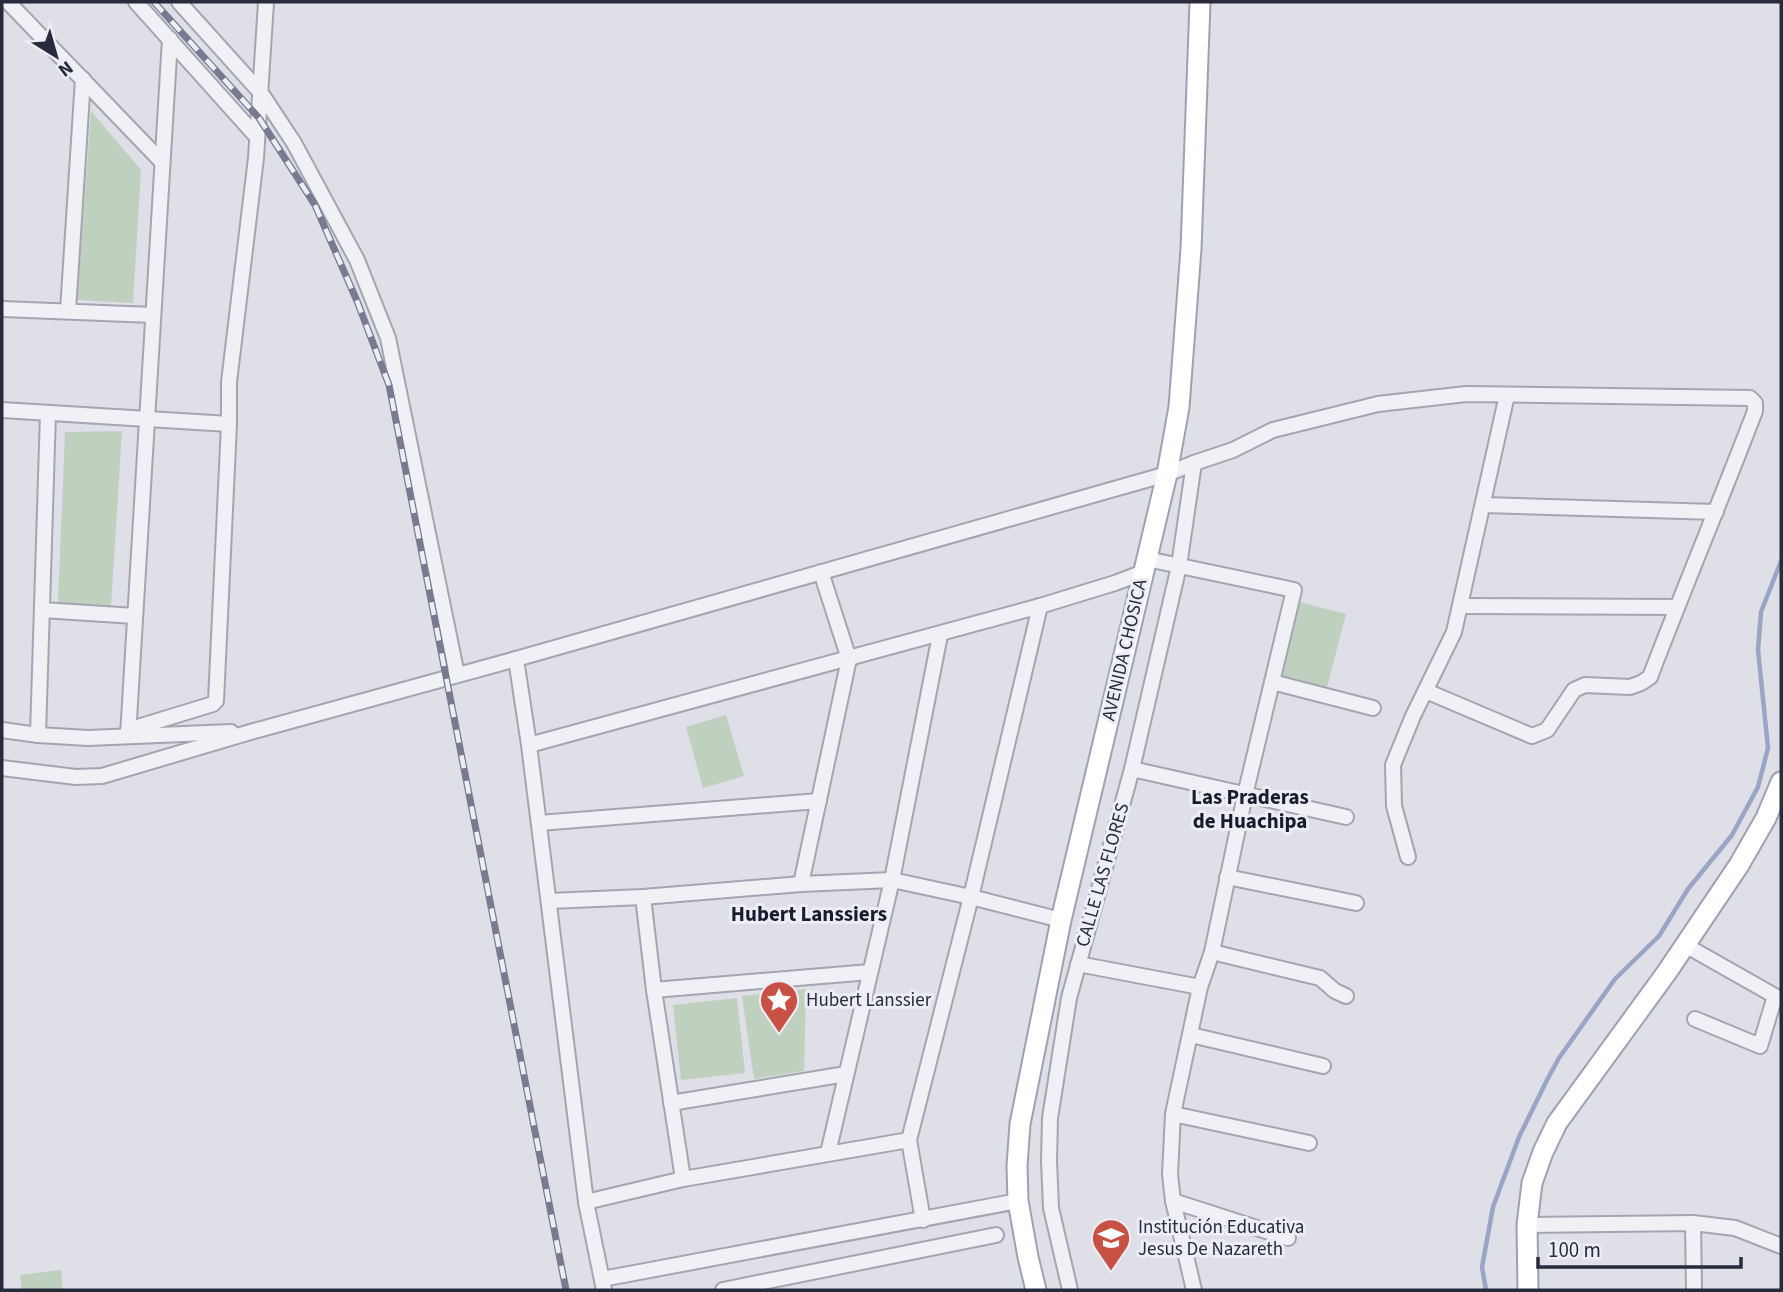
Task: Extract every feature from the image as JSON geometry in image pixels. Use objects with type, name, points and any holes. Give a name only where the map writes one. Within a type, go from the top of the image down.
[{"type":"main road","name":"AVENIDA CHOSICA","points":[[1036,1290],[1027,1257],[1018,1201],[1020,1124],[1061,920],[1168,470],[1179,407],[1191,249],[1200,2]]},
{"type":"main road","points":[[1528,1290],[1527,1225],[1532,1183],[1543,1152],[1557,1124],[1740,865],[1766,818],[1781,782]]},
{"type":"street","points":[[8,2],[162,162]]},
{"type":"street","points":[[136,2],[257,137]]},
{"type":"street","points":[[179,2],[261,93],[294,144],[357,260],[388,338],[457,675]]},
{"type":"street","points":[[128,733],[216,701],[229,382],[257,137],[266,2]]},
{"type":"street","points":[[128,733],[170,39]]},
{"type":"street","points":[[68,311],[83,79]]},
{"type":"street","points":[[2,309],[153,315]]},
{"type":"street","points":[[2,768],[76,777],[102,776],[821,572],[1194,463],[1233,450],[1273,430],[1378,404],[1466,394],[1750,398],[1755,403],[1755,411],[1650,677],[1630,687],[1585,685],[1574,690],[1547,730],[1532,736],[1426,691]]},
{"type":"street","points":[[1408,857],[1394,806],[1393,765],[1413,716],[1454,632],[1507,395]]},
{"type":"street","points":[[2,410],[229,424]]},
{"type":"street","points":[[38,735],[48,413]]},
{"type":"street","name":"CALLE LAS FLORES","points":[[1070,1290],[1051,1208],[1051,1118],[1069,998],[1132,769],[1179,566],[1194,463]]},
{"type":"street","points":[[1483,505],[1716,512]]},
{"type":"street","points":[[529,745],[1040,606],[1115,583],[1145,565],[1179,566],[1294,590],[1245,795],[1212,952],[1200,987],[1173,1114],[1170,1174],[1173,1201],[1194,1290]]},
{"type":"street","points":[[801,884],[849,659],[821,572]]},
{"type":"street","points":[[923,1220],[909,1140],[971,897],[1040,606]]},
{"type":"street","points":[[1460,606],[1676,607]]},
{"type":"street","points":[[42,610],[135,616]]},
{"type":"street","points":[[828,1153],[892,880],[940,635]]},
{"type":"street","points":[[516,659],[586,1202],[603,1285],[1018,1201]]},
{"type":"street","points":[[1272,682],[1373,708]]},
{"type":"street","points":[[2,730],[88,738],[128,733],[254,731]]},
{"type":"street","points":[[1132,769],[1346,817]]},
{"type":"street","points":[[539,823],[819,801]]},
{"type":"street","points":[[1227,877],[1356,903]]},
{"type":"street","points":[[549,901],[892,880],[1061,920]]},
{"type":"street","points":[[643,897],[654,990],[683,1179]]},
{"type":"street","points":[[1685,945],[1775,996],[1760,1046],[1695,1019]]},
{"type":"street","points":[[1212,952],[1320,978],[1335,991],[1346,996]]},
{"type":"street","points":[[1078,964],[1200,987]]},
{"type":"street","points":[[654,990],[870,972]]},
{"type":"street","points":[[1767,1024],[1781,1032]]},
{"type":"street","points":[[1191,1035],[1323,1066]]},
{"type":"street","points":[[671,1103],[846,1074]]},
{"type":"street","points":[[1173,1114],[1309,1143]]},
{"type":"street","points":[[586,1202],[683,1179],[909,1140]]},
{"type":"street","points":[[1173,1201],[1288,1238]]},
{"type":"street","points":[[1693,1223],[1694,1290]]},
{"type":"street","points":[[1527,1225],[1693,1223],[1735,1228],[1781,1246]]},
{"type":"street","points":[[723,1290],[996,1235]]},
{"type":"green space","points":[[91,111],[141,170],[133,303],[77,300]]},
{"type":"green space","points":[[122,431],[111,607],[58,602],[65,432]]},
{"type":"green space","points":[[1296,601],[1346,614],[1326,691],[1276,678]]},
{"type":"green space","points":[[726,715],[744,776],[703,788],[686,727]]},
{"type":"green space","points":[[806,989],[804,1071],[754,1079],[742,996]]},
{"type":"green space","points":[[737,998],[745,1073],[681,1080],[673,1005]]},
{"type":"green space","points":[[61,1270],[63,1290],[22,1290],[20,1275]]},
{"type":"waterway","points":[[1486,1290],[1482,1267],[1493,1207],[1519,1137],[1547,1080],[1559,1058],[1615,979],[1659,936],[1688,889],[1732,835],[1758,787],[1768,748],[1758,650],[1761,612],[1781,561]]},
{"type":"railway","points":[[154,2],[259,118],[315,205],[357,301],[389,385],[566,1290]]},
{"type":"place","name":"Hubert Lanssier","points":[[779,1034]]},
{"type":"place","name":"Institución Educativa Jesus De Nazareth","points":[[1111,1272]]},
{"type":"district","name":"Las Praderas de Huachipa","points":[[1250,809]]},
{"type":"district","name":"Hubert Lanssiers","points":[[809,914]]}]
